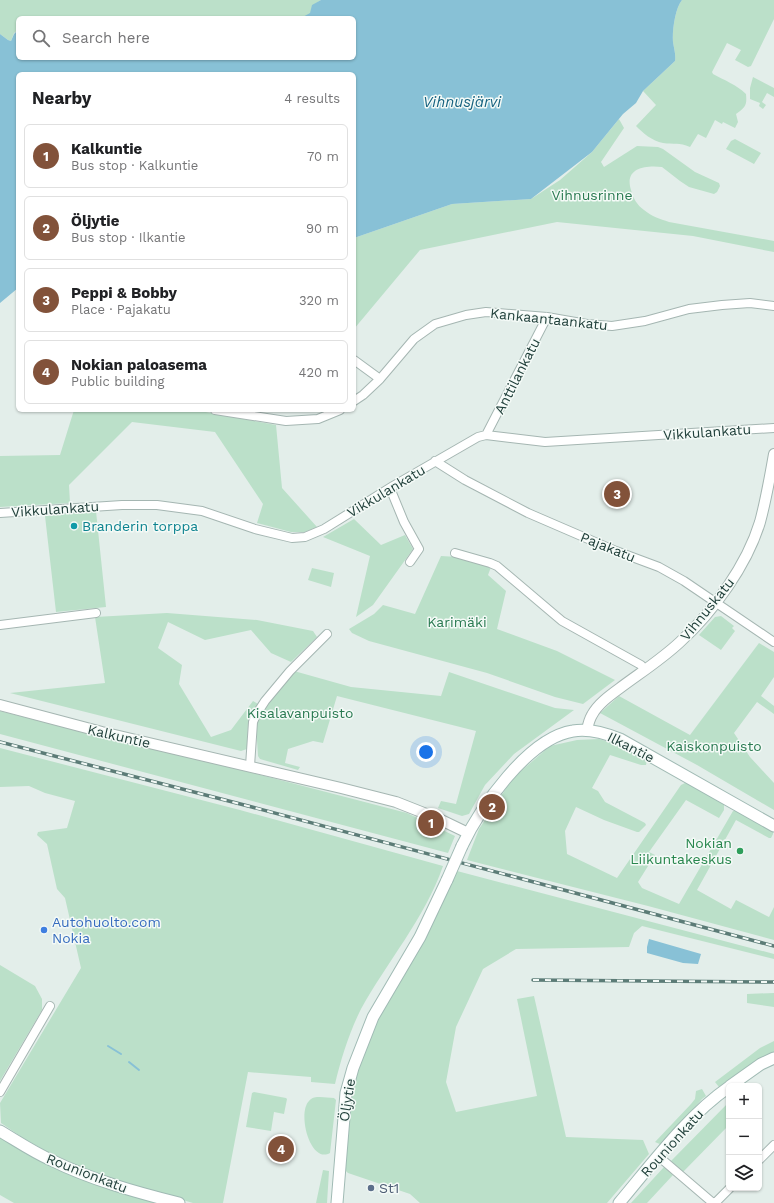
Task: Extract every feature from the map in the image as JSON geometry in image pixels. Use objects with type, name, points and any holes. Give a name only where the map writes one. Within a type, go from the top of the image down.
[{"type":"main road","name":"Ilkantie","points":[[468,833],[496,789],[528,756],[548,741],[558,736],[573,731],[587,730],[601,732],[620,739],[774,826]]},
{"type":"main road","name":"Öljytie","points":[[337,1203],[346,1093],[353,1068],[373,1017],[420,937],[468,833]]},
{"type":"main road","name":"Rounionkatu","points":[[733,1083],[761,1064],[774,1058]]},
{"type":"main road","name":"Rounionkatu","points":[[620,1203],[658,1156],[690,1121],[726,1088]]},
{"type":"main road","name":"Rounionkatu","points":[[0,1131],[30,1149],[77,1172],[119,1187],[179,1203]]},
{"type":"street","name":"Kankaantaankatu","points":[[356,400],[380,379],[414,339],[435,324],[466,315],[486,312],[547,317],[587,324],[612,326],[645,321],[689,309],[750,303],[774,306]]},
{"type":"street","name":"Anttilankatu","points":[[486,435],[547,317]]},
{"type":"street","points":[[356,361],[380,379]]},
{"type":"street","points":[[229,412],[286,421],[318,419],[335,412]]},
{"type":"street","name":"Vikkulankatu","points":[[0,513],[122,505],[157,505],[202,511],[268,532],[299,538],[314,534],[324,529],[435,461],[478,437],[486,435],[534,442],[545,442],[774,428]]},
{"type":"street","name":"Vihnuskatu","points":[[587,730],[591,716],[605,700],[644,669],[671,651],[682,641],[716,602],[745,559],[755,536],[766,499],[774,454]]},
{"type":"street","name":"Pajakatu","points":[[435,461],[465,480],[528,513],[617,551],[659,567],[684,581],[774,642]]},
{"type":"street","points":[[390,488],[404,522],[419,549],[410,562]]},
{"type":"street","points":[[455,553],[497,566],[562,621],[641,665],[644,669]]},
{"type":"street","points":[[0,625],[96,613]]},
{"type":"street","points":[[250,766],[253,722],[256,715],[265,701],[290,671],[327,634]]},
{"type":"street","name":"Kalkuntie","points":[[0,705],[102,732],[250,766],[396,802],[439,819],[468,833]]},
{"type":"street","points":[[0,1092],[50,1006]]},
{"type":"street","points":[[762,1157],[774,1145]]},
{"type":"street","points":[[658,1156],[714,1203],[727,1191]]},
{"type":"green space","points":[[0,0],[321,0],[315,4],[310,14],[306,16],[16,16],[16,32],[11,41],[0,34]]},
{"type":"green space","points":[[682,0],[774,0],[774,19],[751,66],[748,67],[735,60],[741,50],[727,43],[712,72],[713,74],[735,85],[746,94],[745,106],[736,114],[738,122],[735,128],[715,120],[706,138],[698,134],[690,147],[659,142],[648,136],[636,126],[656,105],[643,91],[675,61],[673,42],[674,26],[676,14]]},
{"type":"green space","points":[[753,77],[774,88],[774,97],[767,93],[762,102],[766,105],[763,109],[759,106],[760,103],[750,99],[750,88]]},
{"type":"green space","name":"Vihnusrinne","points":[[619,119],[624,128],[601,162],[604,167],[637,146],[658,147],[695,172],[719,183],[720,186],[714,194],[689,187],[662,167],[643,168],[633,173],[630,177],[631,190],[637,204],[653,216],[669,222],[774,241],[774,252],[693,236],[557,222],[420,250],[356,327],[356,237],[452,204],[531,199],[560,180],[592,152]]},
{"type":"green space","points":[[735,139],[761,153],[754,164],[726,149],[731,141]]},
{"type":"green space","points":[[73,412],[206,412],[276,425],[282,488],[317,527],[305,532],[291,532],[257,523],[263,504],[215,432],[132,422],[69,485],[70,503],[0,507],[0,456],[60,455]]},
{"type":"green space","points":[[96,511],[106,607],[56,612],[45,516]]},
{"type":"green space","points":[[354,519],[381,545],[405,535],[413,549],[373,605],[356,617],[370,556],[323,537]]},
{"type":"green space","name":"Karimäki","points":[[441,556],[458,557],[491,567],[488,575],[506,591],[497,629],[557,651],[615,680],[583,704],[555,697],[487,673],[369,641],[352,633],[349,629],[374,614],[383,605],[415,614]]},
{"type":"green space","points":[[312,568],[334,573],[331,587],[308,580]]},
{"type":"green space","points":[[167,613],[257,620],[313,631],[317,637],[291,662],[271,653],[251,630],[205,640],[168,622],[158,648],[182,665],[179,684],[211,737],[231,730],[253,701],[258,704],[248,724],[247,749],[241,751],[10,693],[105,683],[95,617]]},
{"type":"green space","points":[[721,616],[734,626],[732,628],[735,631],[721,650],[699,635],[715,617]]},
{"type":"green space","name":"Kaiskonpuisto","points":[[759,643],[774,652],[774,677],[761,696],[774,706],[774,714],[757,702],[734,733],[750,757],[774,783],[774,810],[697,765],[600,713],[619,696],[690,735]]},
{"type":"green space","name":"Kisalavanpuisto","points":[[294,671],[351,687],[441,696],[449,672],[555,708],[574,710],[514,754],[485,785],[469,814],[462,816],[438,808],[441,801],[456,804],[476,731],[337,696],[323,743],[313,741],[288,749],[285,763],[300,767],[298,770],[260,759],[258,756],[256,725],[263,710]]},
{"type":"green space","points":[[0,711],[253,773],[407,813],[455,836],[448,853],[0,734]]},
{"type":"green space","points":[[599,739],[622,746],[647,760],[646,765],[641,765],[610,755],[592,788],[598,791],[605,802],[645,823],[646,825],[639,832],[637,832],[604,820],[576,807],[565,831],[567,854],[617,878],[681,785],[685,783],[691,784],[724,803],[724,810],[719,818],[686,800],[649,852],[655,855],[638,882],[642,888],[679,904],[733,811],[737,811],[773,831],[771,838],[736,820],[697,890],[731,909],[736,900],[769,917],[774,907],[774,940],[467,860],[479,829],[513,778],[550,746],[577,740]]},
{"type":"green space","points":[[0,748],[240,810],[443,866],[416,922],[361,1009],[346,1046],[335,1084],[311,1082],[311,1077],[248,1072],[223,1203],[193,1203],[98,1175],[44,1150],[1,1123],[0,1103],[81,968],[65,898],[57,889],[47,844],[37,835],[38,832],[67,828],[75,801],[45,793],[29,786],[0,787]]},
{"type":"green space","points":[[457,871],[774,954],[774,959],[642,926],[634,933],[629,947],[516,949],[483,969],[456,1027],[446,1082],[456,1112],[537,1096],[517,999],[534,996],[566,1137],[643,1140],[649,1154],[607,1203],[420,1203],[410,1194],[348,1173],[345,1170],[344,1165],[352,1093],[359,1066],[385,1002],[433,923]]},
{"type":"green space","points":[[0,965],[35,986],[42,999],[42,1010],[0,1081]]},
{"type":"green space","points":[[774,993],[774,1007],[747,1003],[747,994]]},
{"type":"green space","points":[[774,1041],[774,1052],[762,1058],[719,1087],[715,1082],[760,1048]]},
{"type":"green space","points":[[702,1089],[706,1096],[662,1145],[655,1142],[691,1104],[695,1099],[696,1091]]},
{"type":"green space","points":[[254,1092],[287,1099],[284,1114],[274,1112],[271,1131],[246,1127],[252,1093]]},
{"type":"green space","points":[[313,1098],[334,1098],[336,1100],[330,1153],[323,1154],[311,1145],[305,1126],[304,1116],[309,1101]]},
{"type":"green space","points":[[726,1105],[726,1128],[683,1172],[671,1161]]},
{"type":"green space","points":[[0,1135],[163,1203],[14,1203],[0,1195]]},
{"type":"green space","points":[[664,1167],[673,1175],[647,1203],[631,1203]]},
{"type":"green space","points":[[323,1170],[329,1171],[327,1203],[316,1203]]},
{"type":"water","name":"Vihnusjärvi","points":[[321,0],[682,0],[676,14],[674,26],[673,42],[675,61],[643,91],[636,103],[623,114],[592,152],[531,199],[452,204],[356,237],[356,72],[16,72],[16,290],[0,303],[0,34],[11,41],[16,32],[16,60],[356,60],[356,16],[305,16],[310,13],[312,5]]},
{"type":"water","points":[[649,939],[701,954],[698,964],[683,963],[647,953]]},
{"type":"waterway","points":[[108,1046],[121,1054]]},
{"type":"waterway","points":[[129,1062],[139,1070]]},
{"type":"railway","points":[[0,742],[252,807],[774,946]]},
{"type":"railway","points":[[533,980],[774,982]]},
{"type":"place","name":"Peppi & Bobby","points":[[617,494]]},
{"type":"place","name":"Branderin torppa","points":[[74,526]]},
{"type":"place","name":"Öljytie","points":[[492,807]]},
{"type":"place","name":"Kalkuntie","points":[[431,823]]},
{"type":"place","name":"Nokian Liikuntakeskus","points":[[740,851]]},
{"type":"place","name":"Autohuolto.com Nokia","points":[[44,930]]},
{"type":"place","name":"Nokian paloasema","points":[[281,1149]]},
{"type":"place","name":"St1","points":[[371,1188]]}]
